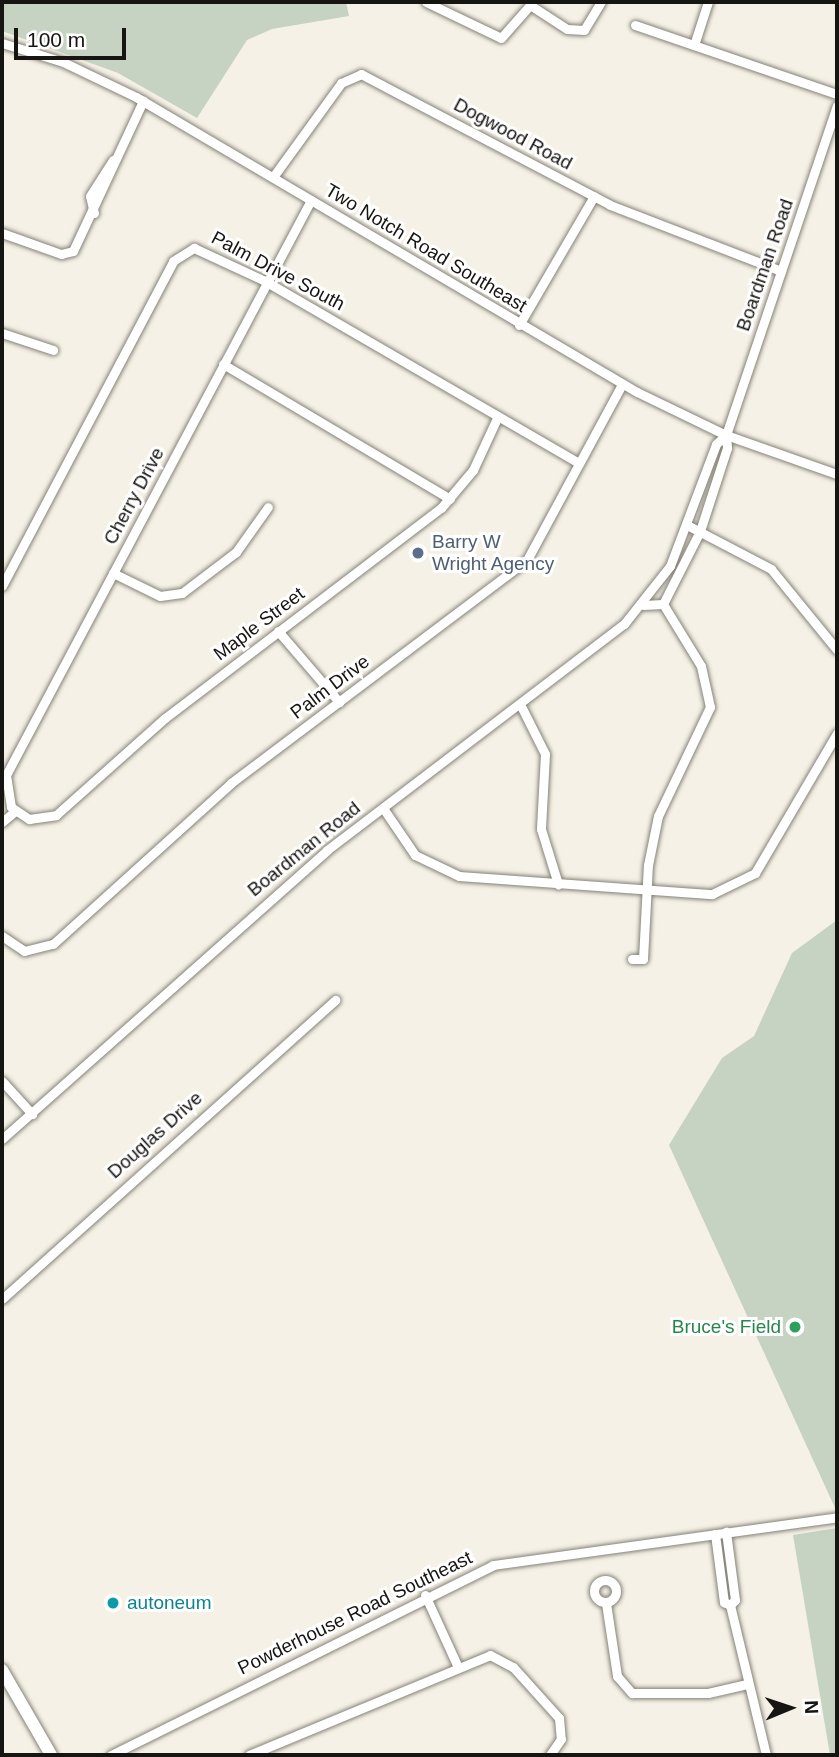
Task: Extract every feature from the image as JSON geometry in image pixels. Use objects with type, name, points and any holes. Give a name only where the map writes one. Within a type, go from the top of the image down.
[{"type":"main road","points":[[2,1670],[51,1755]]},
{"type":"street","points":[[426,2],[501,38],[530,5],[567,30],[584,30],[601,2]]},
{"type":"street","points":[[694,45],[708,2]]},
{"type":"street","points":[[635,25],[837,94]]},
{"type":"street","points":[[2,55],[4,43]]},
{"type":"street","name":"Two Notch Road Southeast","points":[[4,43],[63,62],[143,101],[622,384],[726,435],[837,474]]},
{"type":"street","name":"Dogwood Road","points":[[273,177],[341,83],[361,74],[594,196],[781,271]]},
{"type":"street","points":[[2,233],[68,254],[117,169],[113,160],[143,101]]},
{"type":"street","name":"Boardman Road","points":[[663,604],[700,531],[727,448],[726,435],[837,106]]},
{"type":"street","points":[[519,324],[594,196]]},
{"type":"street","name":"Cherry Drive","points":[[15,811],[6,797],[6,775],[265,281],[311,200]]},
{"type":"street","name":"Palm Drive South","points":[[2,586],[176,257],[204,248],[575,461]]},
{"type":"street","points":[[2,333],[53,350]]},
{"type":"street","points":[[223,364],[450,499]]},
{"type":"street","name":"Palm Drive","points":[[2,936],[24,951],[52,944],[231,783],[527,560],[575,461],[622,384]]},
{"type":"street","name":"Maple Street","points":[[15,811],[34,820],[56,815],[278,631],[450,499],[480,458],[497,418]]},
{"type":"street","name":"Boardman Road","points":[[2,1139],[273,895],[520,704],[643,604],[670,566],[716,444],[726,435]]},
{"type":"street","points":[[113,573],[155,594],[177,595],[236,552],[268,507]]},
{"type":"street","points":[[687,525],[771,569],[837,650]]},
{"type":"street","points":[[632,959],[643,959],[646,891],[659,816],[710,707],[701,666],[663,604],[643,604]]},
{"type":"street","points":[[278,631],[339,702]]},
{"type":"street","points":[[520,704],[545,754],[541,829],[558,884]]},
{"type":"street","points":[[383,808],[404,843],[434,867],[558,884],[712,894],[749,878],[837,733]]},
{"type":"street","points":[[2,822],[15,811]]},
{"type":"street","name":"Douglas Drive","points":[[2,1299],[335,1000]]},
{"type":"street","points":[[2,1082],[32,1114]]},
{"type":"street","name":"Powderhouse Road Southeast","points":[[111,1755],[425,1595],[514,1559],[837,1517]]},
{"type":"street","points":[[726,1532],[735,1600],[730,1605]]},
{"type":"street","points":[[715,1534],[724,1602],[730,1605]]},
{"type":"street","points":[[425,1595],[457,1665]]},
{"type":"street","points":[[606,1603],[617,1676],[632,1693],[708,1693],[747,1684]]},
{"type":"street","points":[[730,1605],[766,1755]]},
{"type":"street","points":[[249,1755],[263,1753],[457,1665],[490,1655],[513,1667],[559,1718],[561,1739],[550,1755]]},
{"type":"green space","points":[[2,2],[346,2],[349,16],[272,29],[247,40],[197,118],[118,73],[2,31]]},
{"type":"green space","name":"Bruce's Field","points":[[837,920],[836,1510],[669,1145],[722,1058],[754,1036],[792,953]]},
{"type":"green space","points":[[837,1528],[837,1755],[830,1755],[793,1535]]},
{"type":"place","name":"Barry W Wright Agency","points":[[418,553]]},
{"type":"place","name":"Bruce's Field","points":[[795,1327]]},
{"type":"place","name":"autoneum","points":[[113,1603]]}]
